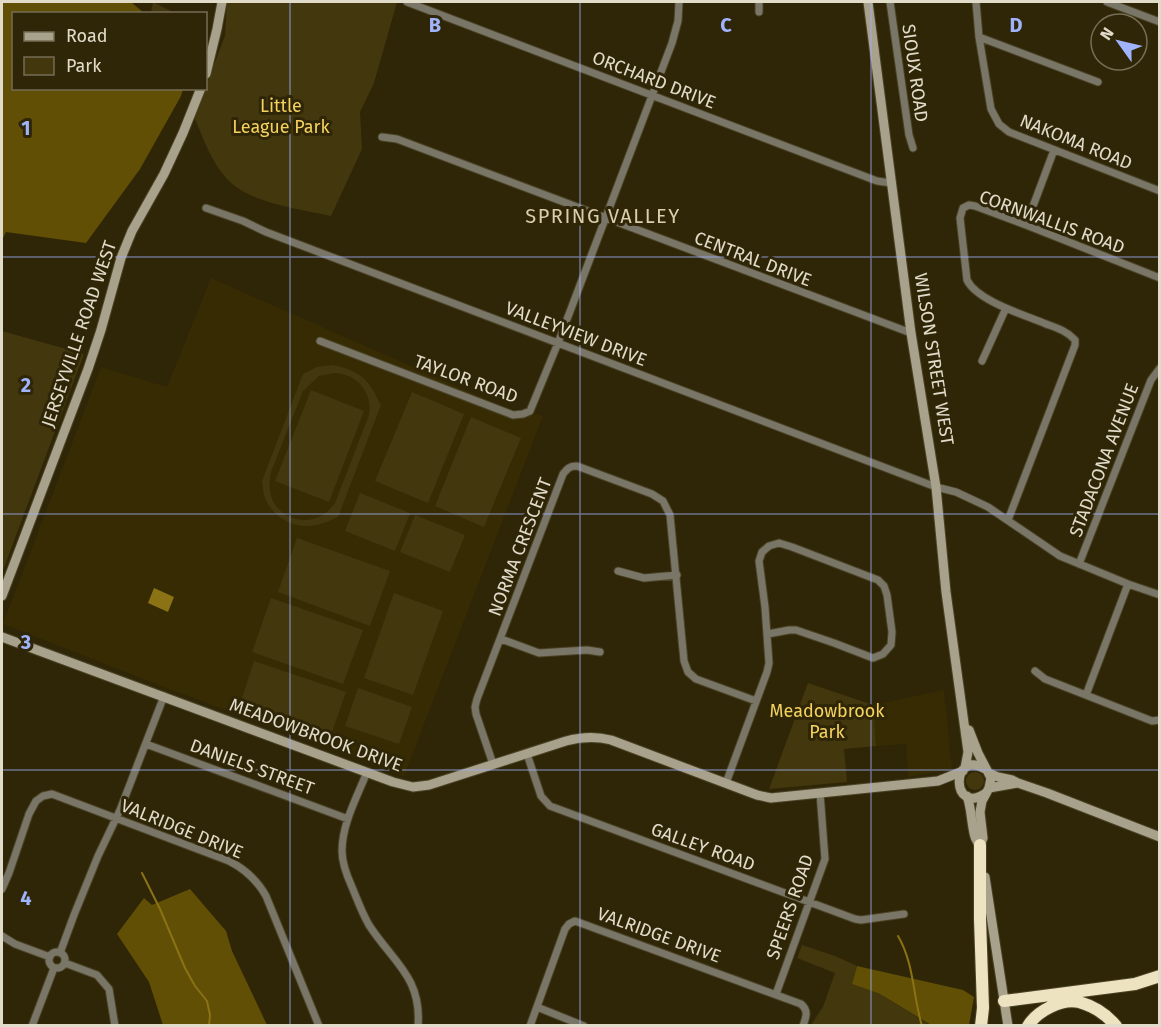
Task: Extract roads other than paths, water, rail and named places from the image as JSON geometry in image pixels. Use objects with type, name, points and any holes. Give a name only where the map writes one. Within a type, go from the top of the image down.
[{"type":"highway","points":[[980,845],[983,1008],[981,1026]]},
{"type":"highway","points":[[1004,1001],[1135,984],[1160,976]]},
{"type":"highway","points":[[1028,1026],[1048,1008],[1077,1001],[1096,1010],[1116,1026]]},
{"type":"main road","points":[[207,70],[222,2]]},
{"type":"main road","name":"WILSON STREET WEST","points":[[868,2],[911,333],[936,486],[946,592],[965,722],[968,753],[964,770]]},
{"type":"main road","name":"JERSEYVILLE ROAD WEST","points":[[2,596],[88,369],[121,258],[132,231],[164,174],[200,90]]},
{"type":"main road","name":"MEADOWBROOK DRIVE","points":[[2,637],[402,785],[429,786],[575,738],[598,737],[757,795],[771,798],[938,781],[964,770]]},
{"type":"main road","name":"WILSON STREET WEST","points":[[965,722],[987,771]]},
{"type":"main road","points":[[1008,1026],[980,845],[975,839],[972,813],[958,780],[964,770],[975,765],[998,777],[1031,787],[1160,837]]},
{"type":"main road","points":[[980,845],[983,838],[980,812],[982,801],[991,783],[987,771]]},
{"type":"main road","name":"MEADOWBROOK DRIVE","points":[[938,781],[950,784],[964,793]]},
{"type":"main road","points":[[964,793],[977,798],[988,791],[1018,783]]},
{"type":"street","name":"ORCHARD DRIVE","points":[[406,2],[877,181],[891,183]]},
{"type":"street","name":"TAYLOR ROAD","points":[[320,341],[513,415],[530,411],[672,43],[678,21],[679,2]]},
{"type":"street","points":[[759,2],[759,12]]},
{"type":"street","name":"SIOUX ROAD","points":[[890,2],[909,135],[913,148]]},
{"type":"street","name":"NAKOMA ROAD","points":[[976,2],[979,37],[991,109],[999,124],[1009,132],[1160,191]]},
{"type":"street","points":[[1107,2],[1160,22]]},
{"type":"street","points":[[979,37],[1098,82]]},
{"type":"street","name":"CENTRAL DRIVE","points":[[382,137],[397,140],[911,333]]},
{"type":"street","points":[[1026,225],[1054,150]]},
{"type":"street","name":"CORNWALLIS ROAD","points":[[1008,520],[1075,340],[1066,332],[1006,308],[970,287],[967,280],[960,218],[963,208],[975,206],[1160,278]]},
{"type":"street","name":"VALLEYVIEW DRIVE","points":[[206,208],[956,492],[988,507],[1052,552],[1160,595]]},
{"type":"street","points":[[982,361],[1006,308]]},
{"type":"street","name":"STADACONA AVENUE","points":[[1079,564],[1151,380],[1160,368]]},
{"type":"street","name":"NORMA CRESCENT","points":[[493,765],[476,714],[477,699],[563,474],[568,467],[577,466],[652,494],[663,501],[670,515],[684,661],[688,672],[696,679],[756,701]]},
{"type":"street","points":[[726,783],[769,663],[768,634],[759,561],[762,552],[769,546],[779,543],[878,580],[884,586],[892,632],[891,645],[883,654],[873,658],[796,630],[768,634]]},
{"type":"street","points":[[618,571],[644,578],[677,575]]},
{"type":"street","points":[[1086,695],[1128,584]]},
{"type":"street","points":[[501,639],[539,653],[587,650],[600,652]]},
{"type":"street","points":[[1035,671],[1045,679],[1152,721],[1160,720]]},
{"type":"street","points":[[60,953],[164,696]]},
{"type":"street","name":"DANIELS STREET","points":[[146,744],[348,819]]},
{"type":"street","name":"GALLEY ROAD","points":[[527,753],[541,796],[550,806],[855,919],[904,914]]},
{"type":"street","points":[[367,772],[348,819],[342,853],[347,874],[367,922],[411,980],[418,1006],[418,1026]]},
{"type":"street","name":"SPEERS ROAD","points":[[776,994],[825,859],[819,793]]},
{"type":"street","name":"VALRIDGE DRIVE","points":[[2,889],[29,814],[36,801],[44,795],[52,794],[229,861],[242,868],[260,886],[319,1026]]},
{"type":"street","name":"VALRIDGE DRIVE","points":[[530,1026],[565,929],[575,921],[801,1004],[806,1016],[803,1026]]},
{"type":"street","points":[[2,936],[15,944],[50,957]]},
{"type":"street","points":[[54,952],[60,953],[65,957],[65,963],[61,968],[54,968],[49,962],[50,957],[54,952]]},
{"type":"street","points":[[65,963],[97,975],[109,988],[115,1026]]},
{"type":"street","points":[[32,1026],[54,968]]},
{"type":"street","points":[[537,1007],[584,1026]]},
{"type":"waterway","points":[[142,873],[185,968],[207,1001],[210,1015],[209,1026]]},
{"type":"waterway","points":[[898,936],[910,968],[922,1026]]},
{"type":"district","name":"SPRING VALLEY","points":[[603,216]]},
{"type":"park label","name":"Little League Park","points":[[281,116]]},
{"type":"park label","name":"Meadowbrook Park","points":[[827,721]]}]
